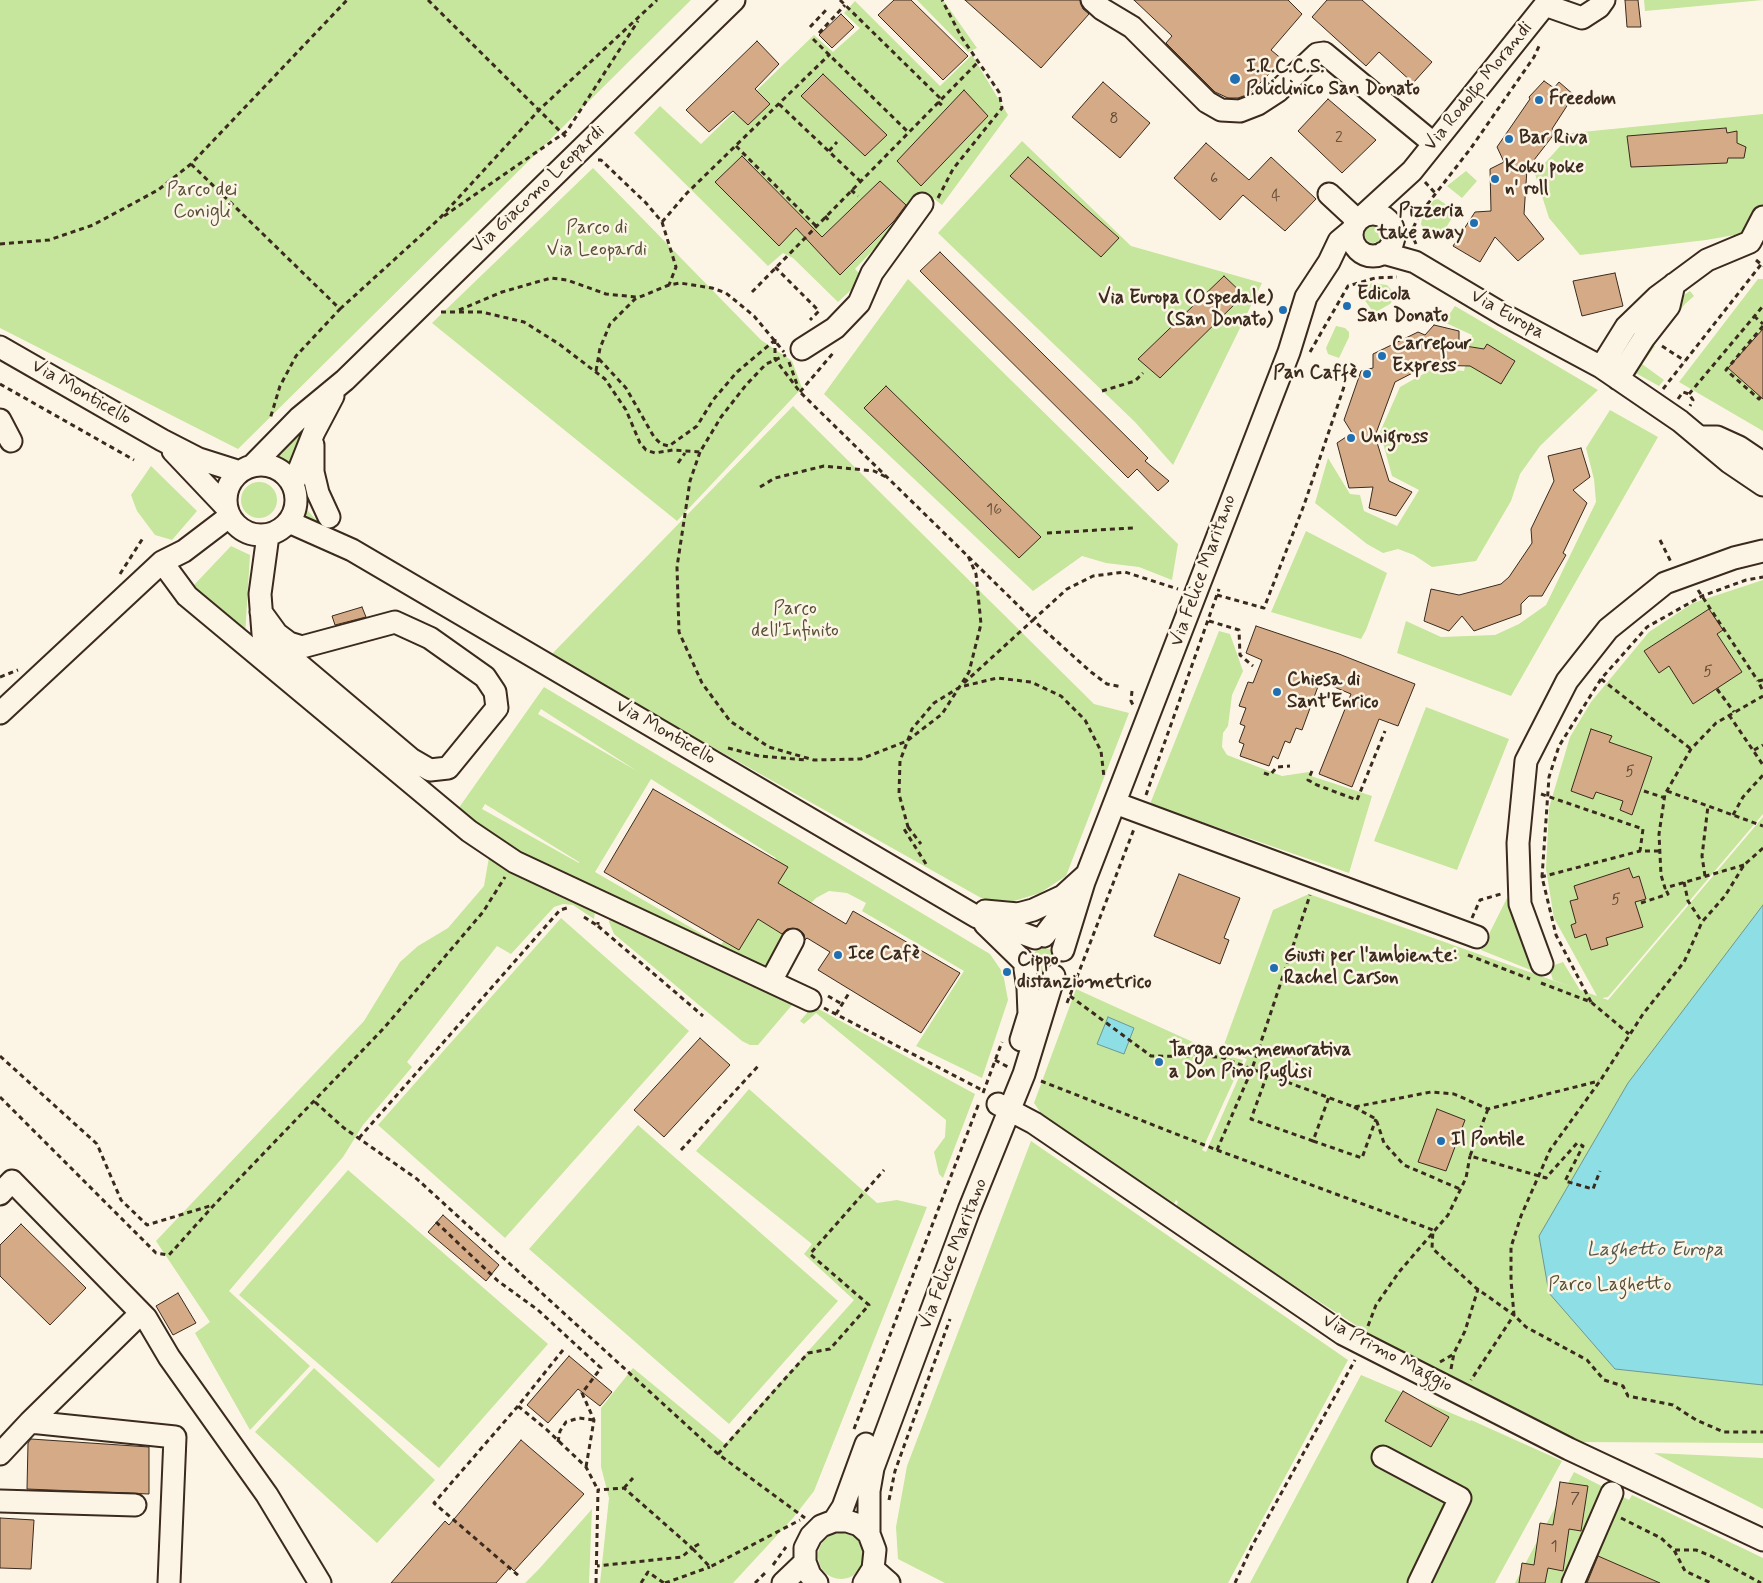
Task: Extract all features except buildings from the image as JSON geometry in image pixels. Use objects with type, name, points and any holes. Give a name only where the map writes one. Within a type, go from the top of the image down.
[{"type":"street","name":"Via Giacomo Leopardi","points":[[246,469],[299,418],[345,380],[734,0]]},
{"type":"street","points":[[1092,0],[1102,9],[1132,27],[1207,102],[1221,110],[1240,111],[1258,104],[1278,91],[1317,54],[1324,53],[1433,144]]},
{"type":"street","points":[[1547,2],[1582,18],[1599,7],[1604,0]]},
{"type":"street","name":"Via Rodolfo Morandi","points":[[1358,222],[1408,174],[1547,2]]},
{"type":"street","name":"Via Rodolfo Morandi","points":[[1391,227],[1408,174]]},
{"type":"street","points":[[1329,194],[1358,222]]},
{"type":"street","points":[[794,352],[835,328],[859,303],[872,273],[927,205]]},
{"type":"street","points":[[1329,262],[1347,254],[1374,254],[1393,241],[1391,227],[1381,215],[1358,222]]},
{"type":"street","points":[[1609,373],[1626,327],[1657,296],[1707,260],[1750,242],[1763,217]]},
{"type":"street","points":[[1358,222],[1354,245],[1374,254]]},
{"type":"street","name":"Via Felice Maritano","points":[[1063,950],[1087,876],[1289,352],[1306,297],[1329,262],[1339,241],[1358,222]]},
{"type":"street","name":"Via Europa","points":[[1391,227],[1412,263]]},
{"type":"street","name":"Via Europa","points":[[1374,254],[1412,263],[1609,373],[1700,436],[1735,467],[1763,484]]},
{"type":"street","name":"Via Monticello","points":[[0,347],[162,440],[199,459],[246,469]]},
{"type":"street","name":"Via Giacomo Leopardi","points":[[294,488],[314,432],[325,409],[345,380]]},
{"type":"street","points":[[0,420],[11,441]]},
{"type":"street","name":"Via Giacomo Leopardi","points":[[314,432],[313,472],[318,493],[329,517]]},
{"type":"street","name":"Via Europa","points":[[1700,436],[1717,437],[1739,447],[1763,464]]},
{"type":"street","name":"Via Monticello","points":[[162,440],[228,512]]},
{"type":"street","points":[[2,707],[162,562],[184,551],[218,524],[225,522],[228,512],[228,488],[246,469],[271,466],[288,476],[294,488],[297,501],[289,522],[280,530],[268,535],[250,534],[238,528],[228,512]]},
{"type":"street","name":"Via Monticello","points":[[294,488],[329,517],[352,550]]},
{"type":"street","name":"Via Monticello","points":[[289,522],[352,550],[930,878],[977,917],[1023,964]]},
{"type":"street","points":[[261,612],[277,634],[289,643],[302,648],[395,622],[430,638],[485,678],[495,692],[497,708],[448,768],[430,770],[411,759],[262,634],[260,594],[268,535]]},
{"type":"street","points":[[1542,964],[1520,904],[1518,843],[1526,761],[1567,681],[1608,629],[1666,583],[1734,558],[1763,551]]},
{"type":"street","points":[[162,562],[187,596],[469,831],[515,862],[810,1000]]},
{"type":"street","points":[[1115,804],[1471,935]]},
{"type":"street","points":[[930,878],[980,910],[1018,914],[1048,904],[1063,896],[1087,876]]},
{"type":"street","name":"Via Felice Maritano","points":[[1039,937],[1061,916],[1087,876]]},
{"type":"street","name":"Via Monticello","points":[[977,917],[1039,937]]},
{"type":"street","points":[[1039,937],[1059,943],[1063,950],[1063,965],[1054,976],[1043,979],[1032,977],[1023,964],[1023,951],[1028,943],[1039,937]]},
{"type":"street","points":[[771,981],[792,940]]},
{"type":"street","name":"Via Felice Maritano","points":[[834,1521],[846,1500],[936,1256],[997,1101],[1012,1069],[1029,1014],[1028,988],[1023,964]]},
{"type":"street","name":"Via Felice Maritano","points":[[869,1576],[875,1550],[869,1534],[869,1491],[873,1468],[969,1210],[997,1101],[1043,1016],[1054,976]]},
{"type":"street","name":"Via Primo Maggio","points":[[997,1101],[1343,1334],[1569,1449],[1763,1540]]},
{"type":"street","points":[[0,1194],[12,1181],[141,1313],[267,1496],[320,1583]]},
{"type":"street","points":[[0,1454],[141,1313]]},
{"type":"street","points":[[30,1422],[175,1437],[169,1583]]},
{"type":"street","points":[[1383,1457],[1460,1498],[1419,1583]]},
{"type":"street","points":[[0,1501],[135,1505]]},
{"type":"street","points":[[1573,1583],[1608,1502]]},
{"type":"street","points":[[817,1583],[810,1575],[805,1562],[805,1548],[811,1536],[821,1526],[834,1521],[847,1521],[859,1526],[869,1534]]},
{"type":"street","points":[[783,1583],[805,1562]]},
{"type":"street","points":[[869,1576],[889,1583]]},
{"type":"path","points":[[0,244],[49,240],[93,225],[158,190],[191,164],[347,0]]},
{"type":"path","points":[[428,0],[540,109],[561,132]]},
{"type":"path","points":[[269,425],[280,386],[296,356],[340,309],[439,219],[540,109],[657,0]]},
{"type":"path","points":[[840,0],[941,99]]},
{"type":"path","points":[[927,205],[943,190],[953,169],[1002,108],[999,92],[962,38],[942,0]]},
{"type":"path","points":[[819,33],[845,5]]},
{"type":"path","points":[[810,27],[828,8]]},
{"type":"path","points":[[823,14],[830,21]]},
{"type":"path","points":[[439,219],[567,131],[641,16]]},
{"type":"path","points":[[1306,357],[1348,286],[1375,278],[1412,263],[1411,233],[1419,215],[1471,148],[1534,57],[1544,38]]},
{"type":"path","points":[[813,39],[830,54],[911,138]]},
{"type":"path","points":[[662,222],[687,193],[830,54]]},
{"type":"path","points":[[752,292],[979,61]]},
{"type":"path","points":[[938,102],[944,108]]},
{"type":"path","points":[[779,104],[860,181]]},
{"type":"path","points":[[828,151],[837,142]]},
{"type":"path","points":[[736,146],[816,226]]},
{"type":"path","points":[[591,162],[601,160],[646,203],[662,222],[676,267],[668,285]]},
{"type":"path","points":[[191,164],[340,309]]},
{"type":"path","points":[[851,190],[858,196]]},
{"type":"path","points":[[825,216],[830,222]]},
{"type":"path","points":[[1653,402],[1763,262]]},
{"type":"path","points":[[775,267],[819,312],[809,321]]},
{"type":"path","points":[[453,312],[502,292],[551,278],[567,280],[587,289],[622,297],[641,296]]},
{"type":"path","points":[[596,371],[598,359],[610,324],[635,299],[668,285],[694,284],[726,293],[744,305],[775,340],[794,352],[800,392]]},
{"type":"path","points":[[1689,394],[1763,306]]},
{"type":"path","points":[[438,312],[482,312],[524,322],[559,344],[605,379],[626,410],[646,450],[655,453],[673,450],[686,453],[700,452]]},
{"type":"path","points":[[1754,316],[1763,325],[1726,370],[1759,399],[1763,394]]},
{"type":"path","points":[[598,359],[626,388],[654,438],[660,444],[669,446],[697,426],[712,400],[737,372],[775,340]]},
{"type":"path","points":[[775,340],[775,359],[800,392],[1033,620],[1099,678],[1107,684],[1122,687]]},
{"type":"path","points":[[1662,346],[1685,361]]},
{"type":"path","points":[[794,352],[766,364],[721,417],[700,452],[690,481],[677,566],[679,632],[702,683],[730,721],[769,747],[814,760]]},
{"type":"path","points":[[1102,391],[1135,380],[1143,373]]},
{"type":"path","points":[[1217,595],[1264,608],[1304,505],[1348,375]]},
{"type":"path","points":[[0,384],[134,460]]},
{"type":"path","points":[[678,462],[686,453]]},
{"type":"path","points":[[760,487],[775,478],[824,466],[874,471],[888,478]]},
{"type":"path","points":[[1048,533],[1133,528]]},
{"type":"path","points":[[1660,540],[1684,576],[1702,596],[1763,691]]},
{"type":"path","points":[[726,747],[758,756],[814,760],[861,759],[907,741],[942,714],[969,672],[981,624],[976,574],[968,556]]},
{"type":"path","points":[[921,844],[908,827],[898,794],[900,761],[912,729],[934,703],[960,687],[1067,589],[1093,576],[1125,572],[1178,589]]},
{"type":"path","points":[[1591,1002],[1556,935],[1542,877],[1549,777],[1559,746],[1601,678],[1647,628],[1702,596],[1746,580],[1763,577]]},
{"type":"path","points":[[1146,796],[1220,588]]},
{"type":"path","points":[[1208,621],[1239,630],[1240,655],[1253,666]]},
{"type":"path","points":[[960,687],[997,678],[1030,682],[1061,696],[1085,720],[1101,751],[1105,785]]},
{"type":"path","points":[[1601,678],[1691,749]]},
{"type":"path","points":[[1758,681],[1763,680]]},
{"type":"path","points":[[1717,690],[1734,712]]},
{"type":"path","points":[[1641,903],[1668,894],[1661,874],[1658,834],[1667,791],[1691,749],[1716,723],[1763,696]]},
{"type":"path","points":[[1729,715],[1763,765]]},
{"type":"path","points":[[1312,771],[1308,780],[1357,800],[1385,730]]},
{"type":"path","points":[[1763,744],[1753,749],[1763,765]]},
{"type":"path","points":[[1264,773],[1270,776],[1277,767],[1290,766]]},
{"type":"path","points":[[1732,815],[1742,797],[1763,775]]},
{"type":"path","points":[[1524,787],[1643,829],[1640,850]]},
{"type":"path","points":[[1644,791],[1665,798]]},
{"type":"path","points":[[1667,791],[1763,826]]},
{"type":"path","points":[[1705,876],[1702,856],[1708,806]]},
{"type":"path","points":[[1066,1006],[1135,825]]},
{"type":"path","points":[[908,827],[904,829],[930,878]]},
{"type":"path","points":[[1456,1391],[1514,1315],[1511,1247],[1521,1216],[1550,1150],[1600,1081],[1629,1034],[1684,962],[1702,922],[1725,896],[1744,865],[1763,848]]},
{"type":"path","points":[[1629,1034],[1591,1002],[1459,952],[1471,935],[1480,900],[1519,888],[1542,877],[1640,850],[1660,851]]},
{"type":"path","points":[[0,1097],[156,1253],[169,1255],[214,1205],[384,1028],[483,912],[515,862]]},
{"type":"path","points":[[1665,888],[1744,865]]},
{"type":"path","points":[[1684,882],[1688,901],[1702,922]]},
{"type":"path","points":[[1217,1150],[1252,1069],[1310,895],[1320,899]]},
{"type":"path","points":[[598,926],[599,901]]},
{"type":"path","points":[[360,1138],[560,910],[569,907]]},
{"type":"path","points":[[576,912],[598,926],[703,1016]]},
{"type":"path","points":[[836,1014],[849,993]]},
{"type":"path","points":[[1070,996],[1151,1056],[1221,1057],[1354,1107],[1376,1119],[1384,1143],[1404,1165],[1460,1190]]},
{"type":"path","points":[[810,1000],[997,1101]]},
{"type":"path","points":[[852,1434],[997,1101],[1006,1033]]},
{"type":"path","points":[[0,1056],[97,1144],[121,1200],[147,1225],[214,1205]]},
{"type":"path","points":[[681,1150],[760,1064]]},
{"type":"path","points":[[1267,1075],[1251,1118],[1362,1158],[1376,1119]]},
{"type":"path","points":[[1038,1079],[1217,1150],[1433,1230]]},
{"type":"path","points":[[1354,1107],[1431,1092],[1454,1094],[1488,1109],[1600,1081]]},
{"type":"path","points":[[1313,1141],[1329,1098]]},
{"type":"path","points":[[315,1102],[360,1138],[417,1179],[718,1454],[806,1518],[793,1522],[710,1567],[664,1583],[648,1572],[642,1583]]},
{"type":"path","points":[[1367,1330],[1376,1305],[1399,1272],[1433,1230],[1448,1215],[1466,1178],[1470,1156],[1488,1109]]},
{"type":"path","points":[[1470,1156],[1546,1178],[1577,1143],[1583,1146],[1565,1181],[1593,1189],[1600,1171]]},
{"type":"path","points":[[718,1454],[808,1353],[830,1349],[869,1305],[810,1254],[884,1170]]},
{"type":"path","points":[[436,1222],[498,1281],[538,1310],[601,1368],[582,1393],[594,1420],[586,1467]]},
{"type":"path","points":[[1433,1230],[1432,1248],[1478,1290],[1514,1315],[1526,1327],[1587,1360],[1604,1380],[1623,1386],[1628,1396],[1672,1405],[1696,1420],[1724,1432],[1763,1432]]},
{"type":"path","points":[[1456,1391],[1454,1354],[1465,1331],[1478,1290]]},
{"type":"path","points":[[888,1506],[895,1471],[952,1314]]},
{"type":"path","points":[[520,1576],[434,1503],[518,1406],[563,1350]]},
{"type":"path","points":[[1235,1583],[1252,1546],[1353,1366]]},
{"type":"path","points":[[518,1406],[586,1467],[598,1490],[596,1583]]},
{"type":"path","points":[[558,1442],[560,1432],[566,1422],[579,1418],[594,1420]]},
{"type":"path","points":[[598,1490],[624,1488],[633,1478]]},
{"type":"path","points":[[624,1488],[692,1548],[710,1567]]},
{"type":"path","points":[[1608,1502],[1634,1522],[1661,1538],[1674,1550],[1686,1571],[1711,1583]]},
{"type":"path","points":[[596,1566],[682,1557],[699,1544]]},
{"type":"path","points":[[1674,1550],[1696,1550],[1761,1583]]},
{"type":"green space","name":"Parco dei Conigli","points":[[0,0],[691,0],[238,449],[0,328]]},
{"type":"green space","points":[[917,0],[943,0],[977,48],[968,52]]},
{"type":"green space","points":[[1644,0],[1763,0],[1645,11]]},
{"type":"green space","points":[[855,1],[940,86],[972,55],[1008,115],[942,205],[927,193],[855,269],[864,278],[838,302],[793,258],[783,253],[768,266],[634,133],[660,106],[701,144],[814,35],[833,52],[860,28],[844,13]]},
{"type":"green space","points":[[1763,114],[1763,230],[1706,240],[1580,255],[1549,218],[1535,174],[1572,133]]},
{"type":"green space","points":[[1022,141],[1131,246],[1262,283],[1173,465],[1135,422],[938,233]]},
{"type":"green space","name":"Parco di Via Leopardi","points":[[593,168],[761,340],[792,361],[802,388],[677,521],[432,323]]},
{"type":"green space","points":[[1466,171],[1477,181],[1462,198],[1447,186]]},
{"type":"green space","points":[[1438,199],[1454,210],[1455,213],[1439,239],[1433,240],[1427,238],[1421,224],[1423,214],[1434,200]]},
{"type":"green space","points":[[1373,225],[1379,228],[1382,234],[1379,240],[1373,243],[1367,240],[1364,234],[1367,228]]},
{"type":"green space","points":[[908,279],[1178,544],[1172,580],[1139,567],[1106,563],[1082,556],[1033,591],[824,394]]},
{"type":"green space","points":[[1758,279],[1763,279],[1763,431],[1679,382]]},
{"type":"green space","points":[[1372,283],[1387,285],[1395,294],[1395,298],[1390,304],[1374,313],[1358,291]]},
{"type":"green space","points":[[1690,291],[1694,296],[1685,304],[1658,338],[1652,334],[1684,295]]},
{"type":"green space","points":[[1455,306],[1598,390],[1540,446],[1520,474],[1511,501],[1476,561],[1432,567],[1414,555],[1398,549],[1383,553],[1367,544],[1315,503],[1328,458],[1350,494],[1360,495],[1364,511],[1397,526],[1419,490],[1392,476],[1380,432],[1400,387],[1434,368],[1464,371],[1472,335],[1444,322]]},
{"type":"green space","points":[[1336,326],[1345,328],[1349,332],[1349,337],[1339,358],[1328,354],[1326,348]]},
{"type":"green space","points":[[1648,343],[1655,346],[1642,364],[1664,380],[1659,386],[1632,371]]},
{"type":"green space","name":"Parco dell'Infinito","points":[[793,406],[1094,704],[1129,713],[1066,876],[1040,893],[1014,901],[983,899],[550,656]]},
{"type":"green space","points":[[1610,410],[1658,437],[1511,696],[1397,653],[1406,621],[1441,637],[1495,635],[1519,624],[1546,605],[1596,502],[1594,479],[1586,448]]},
{"type":"green space","points":[[312,416],[292,473],[288,468],[269,460]]},
{"type":"green space","points":[[151,466],[197,511],[172,540],[155,535],[137,511],[131,495]]},
{"type":"green space","points":[[259,482],[266,483],[272,487],[276,493],[276,507],[272,513],[266,517],[259,518],[252,517],[246,513],[242,507],[241,500],[242,493],[246,487],[252,483]]},
{"type":"green space","points":[[304,505],[309,512],[325,530],[299,515]]},
{"type":"green space","points":[[1306,531],[1387,573],[1361,639],[1271,612]]},
{"type":"green space","points":[[231,546],[250,555],[245,636],[196,594],[194,585]]},
{"type":"green space","name":"Parco Laghetto","points":[[1763,580],[1763,814],[1608,997],[1602,998],[1608,1000],[1763,817],[1763,1443],[1575,1442],[1371,1335],[1175,1209],[1178,1202],[1176,1200],[1172,1207],[1047,1122],[1034,1103],[1076,989],[1217,1053],[1243,1060],[1202,1150],[1206,1152],[1247,1059],[1222,1050],[1273,910],[1309,894],[1597,996],[1554,918],[1546,869],[1549,808],[1570,737],[1591,702],[1649,632],[1693,603]]},
{"type":"green space","points":[[1219,631],[1230,634],[1243,671],[1232,695],[1228,726],[1223,733],[1222,747],[1227,755],[1282,776],[1309,772],[1311,776],[1372,796],[1349,873],[1150,804]]},
{"type":"green space","points":[[544,687],[990,954],[1003,973],[1008,1000],[982,1078],[916,1046],[964,971],[862,911],[866,903],[847,893],[829,891],[816,898],[806,908],[768,977],[522,859],[458,809]],"holes":[[[541,709],[637,771],[538,714]],[[651,779],[776,858],[721,945],[595,872]],[[485,804],[579,863],[482,809]]]},
{"type":"green space","points":[[1426,707],[1509,739],[1457,870],[1374,841]]},
{"type":"green space","points":[[489,857],[596,904],[594,919],[573,905],[563,904],[554,907],[511,954],[497,946],[407,1062],[412,1067],[363,1125],[343,1157],[229,1291],[310,1366],[250,1430],[195,1333],[210,1322],[156,1241],[364,1021],[400,962],[418,946],[448,928],[484,886]]},
{"type":"green space","points":[[1512,897],[1538,973],[1481,950],[1507,898]]},
{"type":"green space","points":[[609,912],[793,1000],[792,1005],[758,1045],[750,1045],[742,1041],[614,934],[609,922]]},
{"type":"green space","points":[[561,918],[689,1031],[505,1238],[378,1125]]},
{"type":"green space","points":[[1044,948],[1049,949],[1055,955],[1055,965],[1049,971],[1044,972],[1039,971],[1033,965],[1032,960],[1033,955],[1039,949]]},
{"type":"green space","points":[[1563,962],[1580,990],[1553,980],[1549,967]]},
{"type":"green space","points":[[813,1006],[975,1094],[943,1178],[939,1174],[934,1152],[945,1137],[946,1120],[816,1013],[804,1024],[800,1021]]},
{"type":"green space","points":[[749,1089],[877,1203],[897,1200],[927,1207],[814,1491],[793,1518],[733,1583],[600,1583],[609,1498],[601,1467],[601,1408],[633,1368],[725,1444],[854,1300],[804,1254],[812,1244],[696,1151]]},
{"type":"green space","points":[[638,1125],[838,1301],[729,1424],[529,1249]]},
{"type":"green space","points":[[1031,1141],[1348,1360],[1228,1583],[945,1583],[898,1559],[896,1527],[907,1466]]},
{"type":"green space","points":[[348,1170],[548,1344],[439,1468],[239,1295]]},
{"type":"green space","points":[[314,1368],[435,1480],[377,1543],[255,1432]]},
{"type":"green space","points":[[1361,1375],[1471,1420],[1562,1461],[1495,1583],[1250,1583]]},
{"type":"green space","points":[[1654,1453],[1763,1458],[1763,1509]]},
{"type":"green space","points":[[1574,1472],[1629,1500],[1632,1495],[1763,1558],[1763,1583],[1515,1583]]},
{"type":"green space","points":[[592,1509],[589,1583],[525,1583],[539,1569]]},
{"type":"green space","points":[[836,1533],[846,1533],[860,1543],[864,1556],[860,1569],[854,1575],[846,1579],[836,1579],[822,1569],[818,1561],[818,1551],[828,1537]]},
{"type":"water","name":"Laghetto Europa","points":[[1763,905],[1763,1385],[1615,1369],[1549,1293],[1539,1236],[1628,1083]]},
{"type":"water","points":[[1108,1017],[1134,1028],[1124,1054],[1097,1044]]},
{"type":"place","name":"I.R.C.C.S. Policlinico San Donato","points":[[1235,79]]},
{"type":"place","name":"Freedom","points":[[1539,100]]},
{"type":"place","name":"Bar Riva","points":[[1509,139]]},
{"type":"place","name":"Koku poke n' roll","points":[[1495,179]]},
{"type":"place","name":"Pizzeria take away","points":[[1474,223]]},
{"type":"place","name":"Edicola San Donato","points":[[1347,306]]},
{"type":"place","name":"Via Europa (Ospedale) (San Donato)","points":[[1283,310]]},
{"type":"place","name":"Carrefour Express","points":[[1382,356]]},
{"type":"place","name":"Pan Caffè","points":[[1367,374]]},
{"type":"place","name":"Unigross","points":[[1351,438]]},
{"type":"place","name":"Chiesa di Sant'Enrico","points":[[1277,692]]},
{"type":"place","name":"Ice Cafè","points":[[838,955]]},
{"type":"place","name":"Giusti per l'ambiente: Rachel Carson","points":[[1274,968]]},
{"type":"place","name":"Cippo distanziometrico","points":[[1007,972]]},
{"type":"place","name":"Targa commemorativa a Don Pino Puglisi","points":[[1159,1062]]},
{"type":"place","name":"Il Pontile","points":[[1441,1141]]}]
